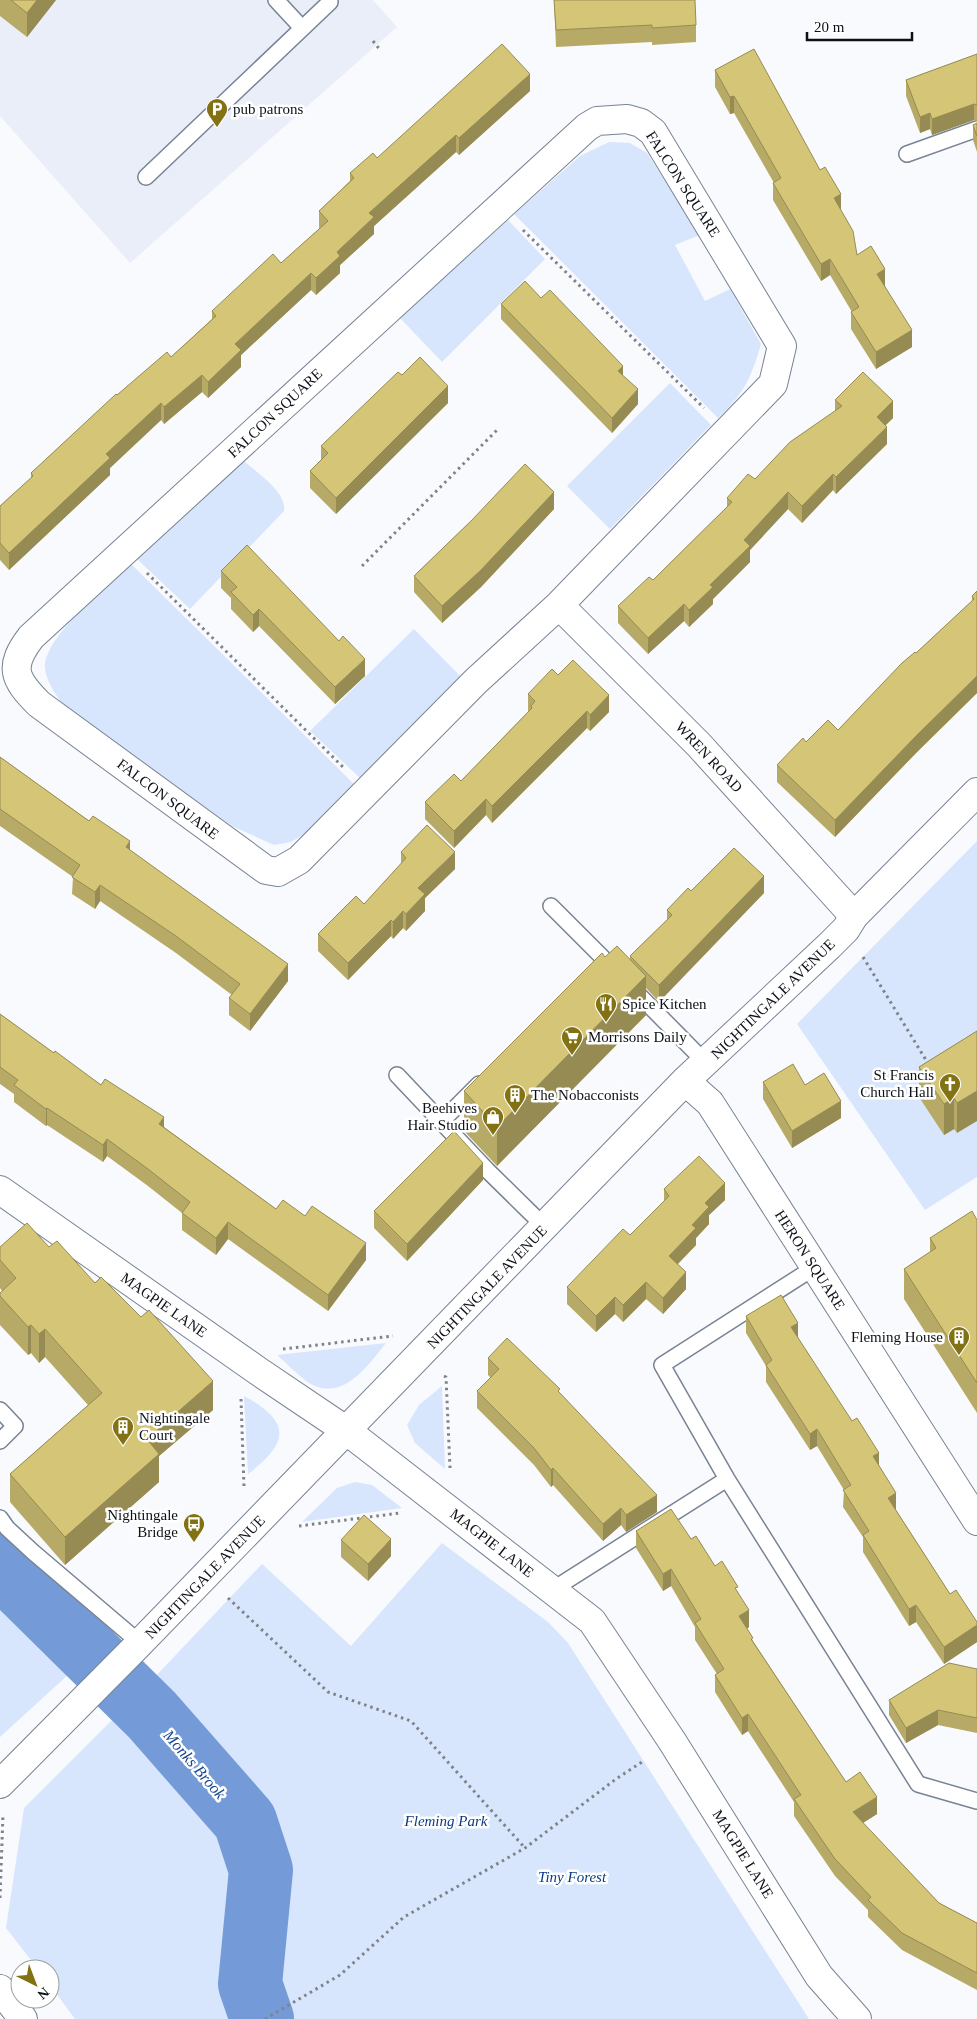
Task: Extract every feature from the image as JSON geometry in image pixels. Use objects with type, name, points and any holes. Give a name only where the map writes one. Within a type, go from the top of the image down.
[{"type":"street","name":"FALCON SQUARE","points":[[627,119],[641,123],[653,132],[782,346],[773,384],[559,605],[476,681],[299,860],[278,872],[266,870],[39,704],[27,692],[19,680],[16,665],[22,650],[31,638],[500,207],[587,127],[597,121],[627,119]]},
{"type":"street","name":"WREN ROAD","points":[[559,605],[699,744],[850,922]]},
{"type":"street","name":"NIGHTINGALE AVENUE","points":[[0,1784],[139,1645],[685,1081],[706,1063],[850,922],[977,792]]},
{"type":"street","name":"HERON SQUARE","points":[[685,1081],[710,1103],[977,1521]]},
{"type":"street","name":"MAGPIE LANE","points":[[0,1190],[347,1431],[592,1621],[672,1741],[819,1976],[857,2019]]},
{"type":"street","points":[[0,1990],[23,2019]]},
{"type":"lane","points":[[276,0],[302,28]]},
{"type":"lane","points":[[146,177],[330,2]]},
{"type":"lane","points":[[908,154],[977,129]]},
{"type":"lane","points":[[551,906],[601,963],[706,1063]]},
{"type":"lane","points":[[441,1122],[491,1072]]},
{"type":"lane","points":[[397,1075],[545,1227]]},
{"type":"lane","points":[[815,1267],[662,1365],[727,1479],[918,1784],[977,1801]]},
{"type":"lane","points":[[0,1410],[15,1426],[0,1440]]},
{"type":"lane","points":[[552,1590],[727,1479]]},
{"type":"lane","points":[[0,1518],[33,1552],[139,1645]]},
{"type":"path","points":[[373,41],[381,51]]},
{"type":"path","points":[[500,207],[727,431]]},
{"type":"path","points":[[362,566],[498,429]]},
{"type":"path","points":[[125,552],[367,791]]},
{"type":"path","points":[[850,922],[934,1074]]},
{"type":"path","points":[[245,1496],[241,1393],[258,1371]]},
{"type":"path","points":[[290,1527],[408,1512]]},
{"type":"path","points":[[225,1594],[328,1692],[411,1721],[525,1848]]},
{"type":"path","points":[[265,2019],[340,1974],[404,1917],[525,1848],[616,1779],[672,1741]]},
{"type":"path","points":[[0,1898],[3,1814]]},
{"type":"shaded area","points":[[0,0],[373,0],[397,27],[130,263],[0,116]]},
{"type":"green space","points":[[609,142],[630,143],[647,153],[700,235],[675,245],[705,301],[730,289],[761,344],[746,385],[718,418],[514,214],[580,156]]},
{"type":"green space","points":[[508,220],[545,259],[442,362],[400,318]]},
{"type":"green space","points":[[670,383],[711,425],[610,529],[567,486]]},
{"type":"green space","points":[[244,461],[276,490],[284,504],[284,511],[190,609],[137,559]]},
{"type":"green space","points":[[131,564],[355,785],[306,833],[291,842],[274,845],[232,826],[67,709],[53,690],[45,669],[47,656],[54,642],[93,598]]},
{"type":"green space","points":[[414,629],[460,676],[360,778],[310,731]]},
{"type":"green space","points":[[977,841],[977,1177],[925,1210],[797,1024]]},
{"type":"green space","points":[[386,1343],[362,1372],[342,1386],[331,1389],[319,1387],[306,1381],[277,1355]]},
{"type":"green space","points":[[442,1386],[445,1469],[415,1443],[407,1425],[419,1405]]},
{"type":"green space","points":[[244,1396],[271,1415],[277,1424],[279,1433],[277,1443],[271,1452],[262,1463],[248,1474]]},
{"type":"green space","points":[[355,1482],[372,1485],[402,1508],[302,1522],[337,1488]]},
{"type":"green space","name":"Fleming Park","points":[[442,1543],[548,1622],[568,1643],[809,2019],[75,2019],[60,1999],[60,1959],[30,1959],[6,1928],[24,1808],[152,1680],[262,1564],[351,1646]]},
{"type":"green space","points":[[0,1589],[81,1663],[0,1737]]},
{"type":"building","points":[[11,0],[37,0],[27,13]]},
{"type":"building","points":[[554,0],[695,0],[696,25],[652,28],[652,25],[556,30]]},
{"type":"building","points":[[502,44],[530,74],[459,138],[456,135],[369,213],[374,217],[337,252],[340,256],[316,278],[311,273],[235,344],[241,350],[208,382],[202,375],[164,407],[161,403],[106,454],[110,458],[9,553],[0,543],[0,506],[33,476],[31,473],[116,394],[167,352],[171,357],[216,316],[212,311],[273,254],[281,263],[328,221],[319,211],[354,178],[350,173],[373,153],[377,158]]},
{"type":"building","points":[[754,49],[820,170],[825,167],[841,194],[834,198],[853,231],[857,255],[871,246],[885,269],[877,274],[912,330],[876,352],[851,312],[859,307],[830,259],[821,264],[773,183],[781,178],[734,96],[730,97],[715,70]]},
{"type":"building","points":[[977,54],[977,105],[974,104],[932,119],[930,113],[920,117],[906,80]]},
{"type":"building","points":[[977,123],[977,136],[973,125]]},
{"type":"building","points":[[525,281],[541,298],[550,290],[623,366],[618,371],[638,389],[612,418],[501,304]]},
{"type":"building","points":[[420,357],[448,386],[336,498],[310,471],[328,453],[321,446],[398,372],[402,375]]},
{"type":"building","points":[[863,372],[893,401],[877,417],[887,427],[836,477],[833,474],[802,506],[788,492],[744,540],[750,546],[710,585],[713,587],[689,610],[684,604],[648,638],[618,606],[649,577],[653,580],[732,502],[727,498],[748,474],[755,479],[790,442],[842,406],[835,400]]},
{"type":"building","points":[[525,464],[554,492],[481,570],[442,606],[414,576],[472,520]]},
{"type":"building","points":[[247,545],[339,641],[343,636],[365,659],[335,687],[259,609],[253,615],[231,592],[237,587],[221,571]]},
{"type":"building","points":[[977,591],[977,676],[835,820],[777,765],[803,738],[806,742],[828,720],[838,730],[902,663],[916,653],[974,599],[972,596]]},
{"type":"building","points":[[573,660],[609,695],[590,715],[587,711],[492,806],[486,799],[454,831],[425,802],[454,774],[461,781],[532,708],[531,706],[535,701],[528,694],[552,669],[558,675]]},
{"type":"building","points":[[0,757],[89,821],[93,816],[130,841],[126,847],[288,964],[250,1014],[229,998],[240,984],[176,936],[100,885],[95,892],[72,877],[80,865],[0,809]]},
{"type":"building","points":[[427,825],[455,852],[418,888],[425,894],[406,914],[403,911],[393,922],[391,920],[348,963],[318,934],[356,896],[364,904],[406,858],[401,852]]},
{"type":"building","points":[[734,848],[764,876],[659,985],[630,956],[672,915],[667,910],[688,888],[691,891]]},
{"type":"building","points":[[617,946],[646,976],[497,1127],[464,1091],[602,953],[605,957]]},
{"type":"building","points":[[0,1014],[101,1085],[105,1079],[164,1117],[159,1124],[276,1209],[283,1200],[305,1216],[312,1206],[366,1243],[328,1295],[228,1222],[216,1238],[182,1213],[190,1202],[148,1169],[107,1139],[103,1145],[46,1109],[14,1085],[18,1080],[0,1067]]},
{"type":"building","points":[[977,1031],[977,1091],[957,1103],[954,1098],[944,1104],[919,1067]]},
{"type":"building","points":[[793,1064],[805,1085],[824,1073],[841,1101],[792,1131],[763,1082]]},
{"type":"building","points":[[454,1131],[483,1163],[407,1244],[374,1211]]},
{"type":"building","points":[[699,1156],[725,1183],[705,1203],[709,1207],[692,1225],[696,1228],[669,1256],[686,1272],[663,1298],[646,1282],[623,1305],[615,1297],[596,1316],[567,1287],[623,1229],[630,1235],[669,1196],[664,1189]]},
{"type":"building","name":"Fleming House","points":[[972,1211],[977,1220],[977,1383],[904,1269],[936,1248],[930,1238]]},
{"type":"building","points":[[27,1223],[49,1247],[57,1241],[95,1283],[101,1277],[141,1317],[149,1310],[213,1381],[147,1439],[159,1454],[65,1537],[10,1474],[102,1393],[45,1329],[39,1334],[31,1325],[28,1327],[0,1296],[0,1293],[16,1278],[0,1260],[0,1247]]},
{"type":"building","points":[[781,1295],[798,1323],[791,1327],[852,1421],[857,1418],[879,1453],[873,1456],[896,1493],[888,1498],[950,1594],[956,1590],[977,1622],[977,1625],[944,1647],[916,1605],[909,1609],[863,1535],[869,1531],[843,1490],[851,1485],[817,1429],[810,1434],[766,1365],[772,1360],[746,1316]]},
{"type":"building","points":[[507,1338],[560,1389],[558,1391],[657,1495],[626,1515],[621,1508],[603,1524],[553,1468],[551,1470],[534,1448],[477,1391],[499,1369],[488,1358]]},
{"type":"building","points":[[671,1509],[691,1539],[696,1536],[715,1566],[722,1561],[738,1587],[735,1588],[749,1610],[739,1616],[753,1638],[751,1639],[846,1782],[860,1772],[877,1797],[853,1812],[939,1903],[977,1923],[977,1973],[902,1933],[868,1900],[871,1897],[835,1859],[794,1799],[801,1795],[748,1714],[742,1718],[715,1675],[724,1669],[695,1623],[701,1619],[671,1569],[663,1574],[636,1531]]},
{"type":"building","points":[[364,1515],[391,1539],[368,1564],[341,1540]]},
{"type":"building","points":[[949,1663],[977,1669],[977,1718],[938,1710],[906,1728],[889,1700]]},
{"type":"waterway","name":"Monks Brook","points":[[0,1565],[152,1715],[245,1821],[261,1870],[250,1984],[262,2019]]},
{"type":"place","name":"pub patrons","points":[[217,128]]},
{"type":"place","name":"Spice Kitchen","points":[[606,1023]]},
{"type":"place","name":"Morrisons Daily","points":[[572,1056]]},
{"type":"place","name":"St Francis Church Hall","points":[[950,1103]]},
{"type":"place","name":"The Nobacconists","points":[[515,1114]]},
{"type":"place","name":"Beehives Hair Studio","points":[[493,1136]]},
{"type":"place","name":"Fleming House","points":[[959,1356]]},
{"type":"place","name":"Nightingale Court","points":[[123,1446]]},
{"type":"place","name":"Nightingale Bridge","points":[[194,1543]]},
{"type":"park label","name":"Tiny Forest","points":[[572,1877]]}]
